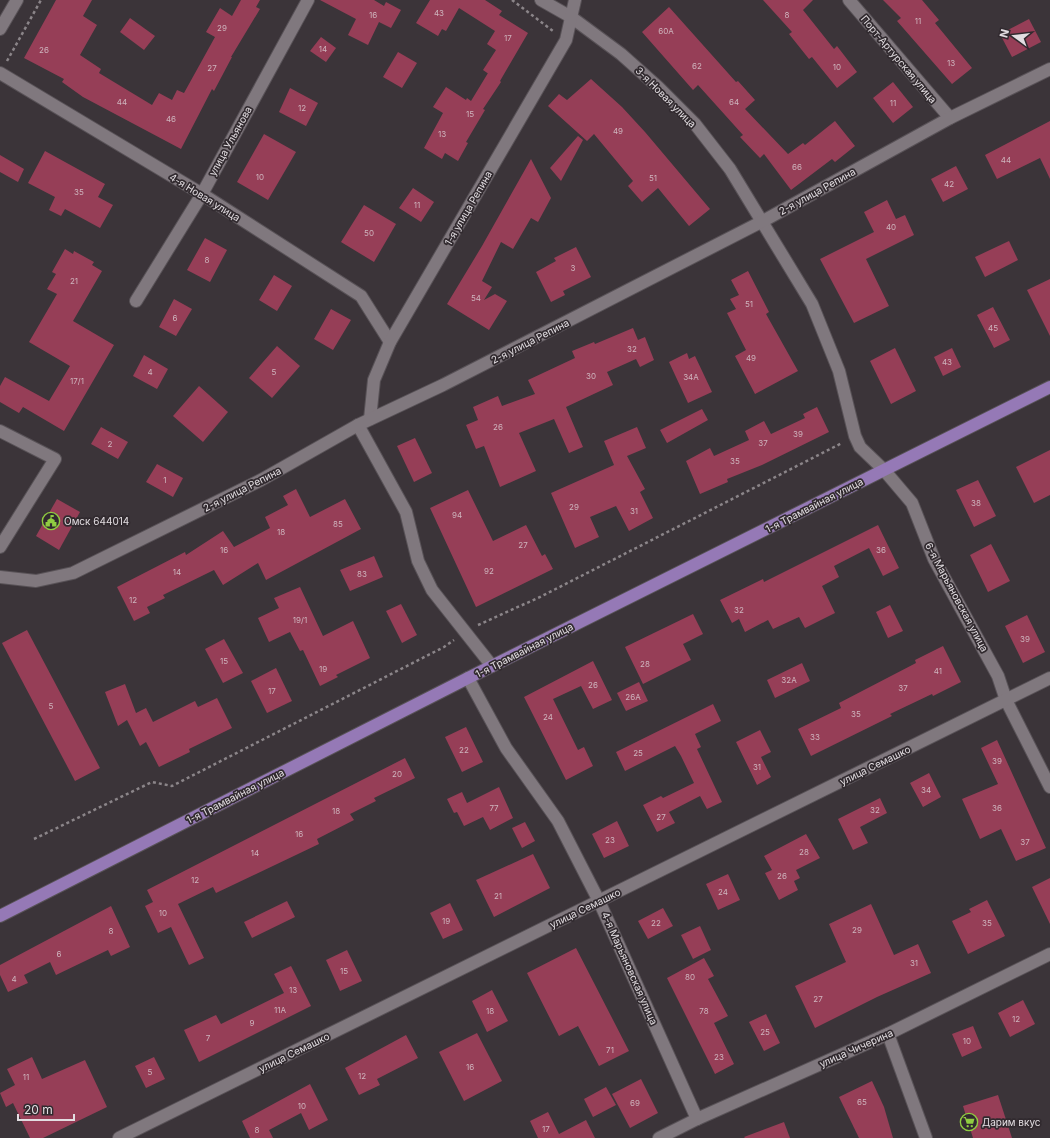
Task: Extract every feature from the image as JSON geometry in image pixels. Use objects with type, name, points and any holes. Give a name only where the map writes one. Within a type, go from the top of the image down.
[{"type":"main road","name":"1-я Трамвайная улица","points":[[0,916],[468,678],[1050,387]]},
{"type":"street","points":[[0,28],[17,0]]},
{"type":"street","name":"улица Ульянова","points":[[136,301],[202,194],[308,0]]},
{"type":"street","name":"3-я Новая улица","points":[[541,0],[571,17],[621,54],[658,87],[695,124],[730,169],[763,221]]},
{"type":"street","name":"1-я улица Репина","points":[[370,419],[374,380],[390,342],[566,40],[575,0]]},
{"type":"street","name":"Порт-Артурская улица","points":[[849,0],[950,118]]},
{"type":"street","name":"2-я улица Репина","points":[[0,577],[36,581],[73,573],[261,480],[358,425],[443,385],[763,221],[950,118],[1050,69]]},
{"type":"street","name":"4-я Новая улица","points":[[0,73],[202,194],[361,296],[390,342]]},
{"type":"street","name":"6-я Марьяновская улица","points":[[763,221],[812,304],[839,371],[855,436],[860,447],[884,470],[912,504],[934,559],[998,676],[1006,700],[1050,787]]},
{"type":"street","points":[[358,425],[406,512],[418,561],[432,590],[492,666]]},
{"type":"street","points":[[0,430],[54,459],[0,547]]},
{"type":"street","name":"4-я Марьяновская улица","points":[[468,678],[506,748],[558,820],[599,900],[697,1118]]},
{"type":"street","name":"улица Семашко","points":[[119,1138],[1050,678]]},
{"type":"street","name":"улица Чичерина","points":[[659,1138],[679,1133],[697,1118],[888,1034],[1050,954]]},
{"type":"street","points":[[888,1034],[926,1138]]},
{"type":"path","points":[[0,73],[41,0]]},
{"type":"path","points":[[512,0],[566,40]]},
{"type":"path","points":[[34,839],[152,782],[172,786],[438,651],[464,632],[547,594],[855,436]]},
{"type":"building","points":[[56,0],[92,0],[83,16],[97,25],[80,55],[101,69],[99,73],[152,105],[159,93],[172,100],[177,90],[184,93],[215,37],[206,32],[220,8],[232,16],[241,0],[260,0],[256,7],[260,9],[231,57],[214,91],[212,89],[181,149],[83,97],[62,82],[64,79],[24,58]]},
{"type":"building","points":[[320,0],[374,0],[384,6],[386,2],[401,10],[391,28],[379,22],[368,45],[348,35],[356,19]]},
{"type":"building","points":[[430,0],[485,0],[502,11],[499,15],[528,33],[500,81],[501,82],[483,109],[485,110],[466,142],[468,143],[458,161],[445,153],[442,159],[424,148],[443,113],[433,107],[446,87],[466,100],[467,98],[471,101],[488,73],[483,70],[496,50],[487,44],[495,31],[459,8],[446,31],[442,29],[438,36],[416,23]]},
{"type":"building","points":[[763,0],[813,0],[803,10],[834,49],[837,46],[857,72],[837,88],[812,57],[809,59],[789,34],[792,32]]},
{"type":"building","points":[[883,0],[922,0],[939,20],[935,23],[972,68],[952,84],[897,21],[901,18]]},
{"type":"building","points":[[669,7],[736,82],[738,81],[755,100],[745,109],[788,154],[803,143],[805,145],[835,121],[855,146],[835,162],[832,159],[791,190],[764,154],[760,158],[740,137],[743,135],[698,85],[693,90],[642,32]]},
{"type":"building","points":[[130,18],[155,36],[144,50],[120,32]]},
{"type":"building","points":[[1029,19],[1041,42],[1012,57],[1000,34]]},
{"type":"building","points":[[321,37],[336,48],[326,62],[310,51]]},
{"type":"building","points":[[398,52],[417,63],[402,88],[383,77]]},
{"type":"building","points":[[591,79],[622,107],[645,132],[710,209],[689,226],[658,188],[642,202],[628,186],[633,181],[594,134],[587,141],[548,106],[559,94],[567,100]]},
{"type":"building","points":[[893,82],[913,107],[893,123],[873,98]]},
{"type":"building","points":[[290,88],[318,103],[306,126],[279,112]]},
{"type":"building","points":[[1050,121],[1050,179],[1040,158],[997,179],[985,155]]},
{"type":"building","points":[[264,134],[296,152],[268,200],[237,182]]},
{"type":"building","points":[[578,136],[583,140],[561,181],[550,168]]},
{"type":"building","points":[[45,151],[105,184],[98,197],[113,205],[100,228],[65,209],[61,216],[49,210],[55,197],[28,183]]},
{"type":"building","points":[[0,155],[24,169],[18,182],[0,172]]},
{"type":"building","points":[[531,159],[551,198],[538,222],[531,218],[513,249],[501,242],[482,281],[492,287],[484,300],[495,294],[507,301],[489,330],[447,304],[482,246]]},
{"type":"building","points":[[956,166],[968,189],[943,202],[931,179]]},
{"type":"building","points":[[413,188],[434,202],[421,222],[399,208]]},
{"type":"building","points":[[887,200],[896,219],[905,215],[914,235],[866,259],[889,306],[854,323],[820,259],[874,232],[864,212]]},
{"type":"building","points":[[364,205],[396,224],[374,262],[341,242]]},
{"type":"building","points":[[205,238],[227,250],[210,282],[187,270]]},
{"type":"building","points":[[1009,241],[1018,260],[985,277],[975,257]]},
{"type":"building","points":[[576,247],[591,277],[563,291],[565,295],[551,302],[536,272],[556,261],[554,258]]},
{"type":"building","points":[[65,249],[73,254],[74,251],[94,262],[92,265],[102,271],[73,321],[114,345],[64,431],[23,407],[19,413],[0,402],[0,386],[5,377],[49,401],[70,366],[29,342],[57,294],[47,289],[56,274],[52,272]]},
{"type":"building","points":[[748,271],[769,312],[766,314],[798,371],[755,394],[735,356],[746,350],[727,313],[736,309],[730,299],[739,295],[731,280]]},
{"type":"building","points":[[274,275],[292,286],[277,311],[259,300]]},
{"type":"building","points":[[1050,279],[1050,336],[1027,290]]},
{"type":"building","points":[[174,299],[192,309],[176,336],[159,327]]},
{"type":"building","points":[[993,307],[1010,340],[994,348],[977,315]]},
{"type":"building","points":[[331,309],[351,320],[333,350],[314,339]]},
{"type":"building","points":[[633,328],[638,340],[645,337],[654,360],[640,367],[636,359],[607,372],[613,385],[566,407],[583,447],[569,453],[554,419],[519,433],[536,471],[500,487],[484,446],[476,449],[466,425],[478,420],[473,407],[498,396],[502,406],[535,394],[528,380],[575,358],[572,351],[594,342],[595,344]]},
{"type":"building","points":[[277,346],[300,366],[272,398],[249,378]]},
{"type":"building","points":[[895,348],[916,391],[891,404],[870,361]]},
{"type":"building","points":[[952,348],[961,367],[943,376],[934,357]]},
{"type":"building","points":[[687,353],[689,359],[695,356],[712,392],[688,403],[669,362]]},
{"type":"building","points":[[144,355],[168,369],[157,389],[133,376]]},
{"type":"building","points":[[199,386],[228,412],[203,442],[173,416]]},
{"type":"building","points":[[817,407],[829,432],[762,465],[727,479],[728,482],[700,494],[686,461],[710,448],[714,456],[749,440],[745,431],[764,421],[771,434],[805,418],[803,414]]},
{"type":"building","points":[[702,409],[708,420],[667,443],[660,430]]},
{"type":"building","points":[[101,427],[128,442],[118,459],[91,444]]},
{"type":"building","points":[[637,427],[646,448],[627,456],[645,489],[640,492],[653,518],[629,531],[616,506],[590,517],[599,537],[575,548],[551,493],[614,465],[604,441]]},
{"type":"building","points":[[415,438],[432,473],[414,482],[397,446]]},
{"type":"building","points":[[1050,450],[1050,495],[1034,503],[1016,467]]},
{"type":"building","points":[[157,464],[183,478],[173,497],[146,482]]},
{"type":"building","points":[[978,480],[996,516],[974,527],[956,490]]},
{"type":"building","points":[[296,489],[310,517],[345,499],[361,529],[266,580],[258,563],[223,585],[214,570],[163,595],[165,598],[147,607],[150,613],[134,621],[117,587],[185,552],[186,555],[223,531],[234,547],[270,528],[265,517],[288,505],[283,496]]},
{"type":"building","points":[[468,490],[493,541],[526,525],[542,556],[545,554],[553,569],[476,607],[430,508]]},
{"type":"building","points":[[57,499],[80,512],[59,550],[36,536]]},
{"type":"building","points":[[878,525],[899,568],[883,576],[869,548],[834,566],[839,577],[822,586],[835,613],[805,628],[799,617],[773,629],[768,620],[745,632],[739,619],[732,623],[720,600],[763,579],[764,582]]},
{"type":"building","points":[[991,544],[1010,581],[988,592],[970,555]]},
{"type":"building","points":[[374,556],[383,577],[350,591],[340,570]]},
{"type":"building","points":[[300,587],[323,636],[353,621],[370,658],[336,675],[338,677],[320,686],[303,650],[300,651],[290,632],[269,642],[258,618],[279,608],[274,598]]},
{"type":"building","points":[[401,604],[417,635],[402,643],[386,611]]},
{"type":"building","points":[[890,605],[903,631],[888,638],[876,612]]},
{"type":"building","points":[[693,614],[703,634],[683,644],[691,660],[643,684],[625,647]]},
{"type":"building","points":[[1027,615],[1045,652],[1023,663],[1005,626]]},
{"type":"building","points":[[27,630],[100,768],[75,781],[2,643]]},
{"type":"building","points":[[224,639],[243,673],[223,683],[205,649]]},
{"type":"building","points":[[943,646],[961,682],[933,696],[932,694],[890,714],[892,716],[811,756],[798,729],[841,708],[839,703],[916,663],[915,660]]},
{"type":"building","points":[[593,661],[612,700],[593,709],[581,686],[553,699],[578,750],[584,747],[593,766],[566,780],[524,697]]},
{"type":"building","points":[[802,663],[810,681],[775,698],[767,680]]},
{"type":"building","points":[[276,668],[292,701],[267,713],[251,681]]},
{"type":"building","points":[[639,682],[648,701],[626,711],[617,693]]},
{"type":"building","points":[[125,684],[136,713],[146,708],[153,722],[195,701],[198,707],[217,698],[232,728],[189,749],[190,752],[159,767],[146,742],[140,746],[127,720],[118,726],[105,692]]},
{"type":"building","points":[[713,704],[721,721],[695,734],[701,747],[697,749],[722,802],[707,809],[700,796],[669,812],[675,823],[657,832],[643,805],[661,796],[663,798],[694,783],[681,756],[675,746],[625,771],[616,752]]},
{"type":"building","points":[[466,727],[483,762],[462,772],[445,737]]},
{"type":"building","points":[[760,730],[771,752],[761,757],[771,777],[757,785],[736,742]]},
{"type":"building","points":[[997,740],[1046,848],[1016,861],[1001,829],[980,839],[962,799],[998,784],[981,748]]},
{"type":"building","points":[[405,758],[415,778],[374,798],[376,801],[350,814],[354,820],[317,839],[319,844],[216,893],[213,887],[178,904],[204,958],[189,965],[171,927],[158,933],[145,906],[153,902],[147,890]]},
{"type":"building","points":[[929,773],[941,797],[923,807],[910,783]]},
{"type":"building","points":[[499,787],[513,818],[490,830],[483,817],[464,826],[457,812],[454,813],[447,799],[462,792],[467,803]]},
{"type":"building","points":[[880,798],[887,813],[860,827],[868,843],[853,850],[838,819]]},
{"type":"building","points":[[617,821],[629,846],[604,858],[592,834]]},
{"type":"building","points":[[525,822],[535,841],[522,848],[512,828]]},
{"type":"building","points":[[806,834],[820,858],[796,870],[800,878],[794,881],[798,890],[779,900],[765,873],[772,870],[764,856]]},
{"type":"building","points":[[533,854],[550,888],[494,917],[476,880]]},
{"type":"building","points":[[728,874],[740,900],[718,910],[706,884]]},
{"type":"building","points":[[1050,878],[1050,924],[1032,887]]},
{"type":"building","points":[[987,900],[1005,936],[968,954],[952,921],[971,912],[969,909]]},
{"type":"building","points":[[287,901],[295,917],[252,938],[244,922]]},
{"type":"building","points":[[450,903],[463,930],[443,939],[430,913]]},
{"type":"building","points":[[871,904],[894,955],[918,944],[931,973],[877,997],[815,1028],[795,986],[846,962],[829,924]]},
{"type":"building","points":[[111,906],[130,947],[111,956],[108,950],[56,975],[50,962],[24,975],[28,983],[8,992],[0,975],[0,965]]},
{"type":"building","points":[[663,908],[673,926],[648,939],[638,921]]},
{"type":"building","points":[[700,926],[711,950],[693,959],[681,935]]},
{"type":"building","points":[[576,948],[629,1051],[599,1066],[578,1026],[559,1036],[527,973]]},
{"type":"building","points":[[347,950],[362,981],[340,991],[326,960]]},
{"type":"building","points":[[704,958],[714,976],[708,979],[728,1016],[714,1023],[734,1064],[715,1074],[667,978]]},
{"type":"building","points":[[291,966],[311,1006],[199,1062],[184,1030],[216,1015],[221,1024],[284,993],[274,974]]},
{"type":"building","points":[[492,990],[508,1021],[487,1032],[472,1001]]},
{"type":"building","points":[[1023,1000],[1035,1024],[1010,1037],[998,1013]]},
{"type":"building","points":[[766,1014],[780,1043],[764,1051],[749,1022]]},
{"type":"building","points":[[973,1026],[982,1048],[962,1057],[952,1034]]},
{"type":"building","points":[[477,1033],[502,1081],[464,1101],[439,1052]]},
{"type":"building","points":[[406,1035],[418,1058],[377,1079],[380,1085],[359,1095],[345,1068]]},
{"type":"building","points":[[32,1057],[42,1079],[85,1060],[107,1107],[43,1138],[30,1138],[13,1103],[6,1107],[0,1093],[15,1085],[7,1069]]},
{"type":"building","points":[[154,1057],[165,1079],[146,1088],[135,1066]]},
{"type":"building","points":[[641,1079],[658,1113],[630,1128],[612,1094]]},
{"type":"building","points":[[872,1081],[884,1107],[893,1138],[859,1138],[839,1097]]},
{"type":"building","points":[[310,1084],[328,1120],[309,1130],[301,1113],[269,1130],[273,1138],[250,1138],[242,1121]]},
{"type":"building","points":[[606,1087],[616,1105],[593,1117],[584,1099]]},
{"type":"building","points":[[998,1095],[1012,1138],[973,1138],[963,1106]]},
{"type":"building","points":[[548,1112],[559,1134],[586,1120],[595,1138],[538,1138],[530,1121]]},
{"type":"building","points":[[784,1122],[790,1138],[744,1137]]},
{"type":"place","name":"Омск 644014","points":[[51,521]]},
{"type":"place","name":"Дарим вкус","points":[[969,1122]]}]
